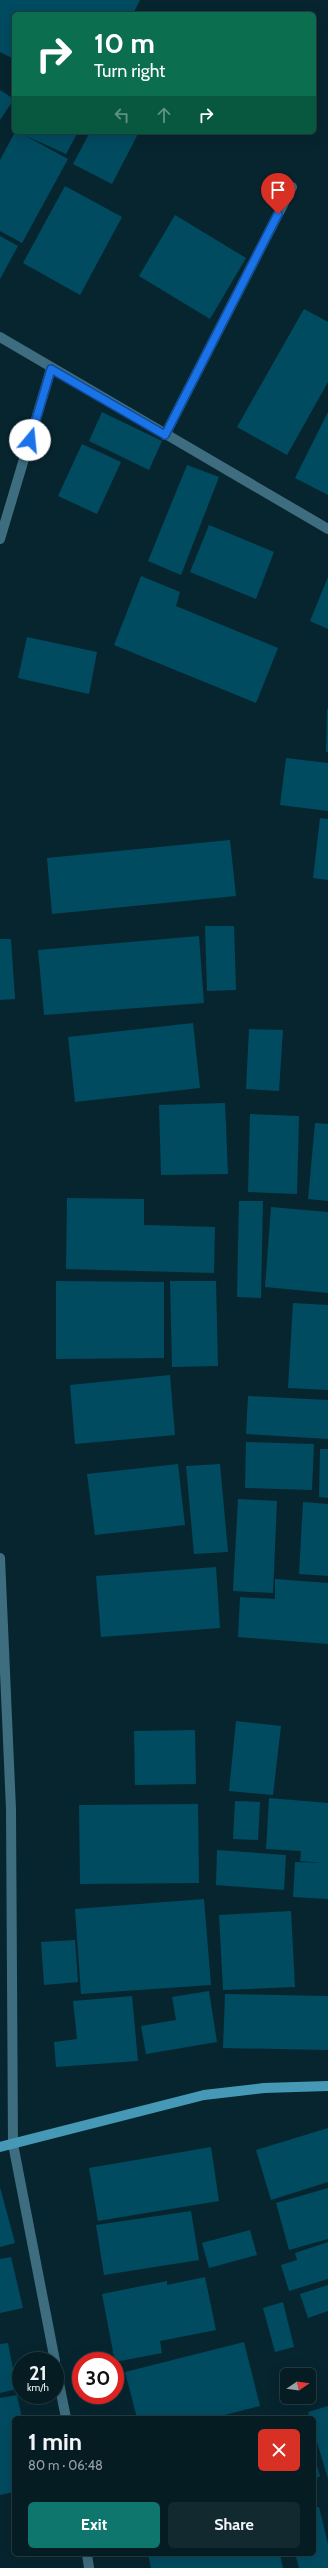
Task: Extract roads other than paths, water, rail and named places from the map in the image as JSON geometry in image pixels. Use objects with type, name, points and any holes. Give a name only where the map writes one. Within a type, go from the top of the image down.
[{"type":"street","points":[[165,435],[292,187]]},
{"type":"street","points":[[0,336],[51,369],[328,529]]},
{"type":"street","points":[[0,539],[51,369]]},
{"type":"street","points":[[0,1558],[11,1809],[13,2144],[53,2352]]},
{"type":"street","points":[[0,2147],[204,2094],[264,2088],[328,2086]]},
{"type":"street","points":[[63,2404],[66,2416]]},
{"type":"street","points":[[87,2556],[89,2568]]}]
